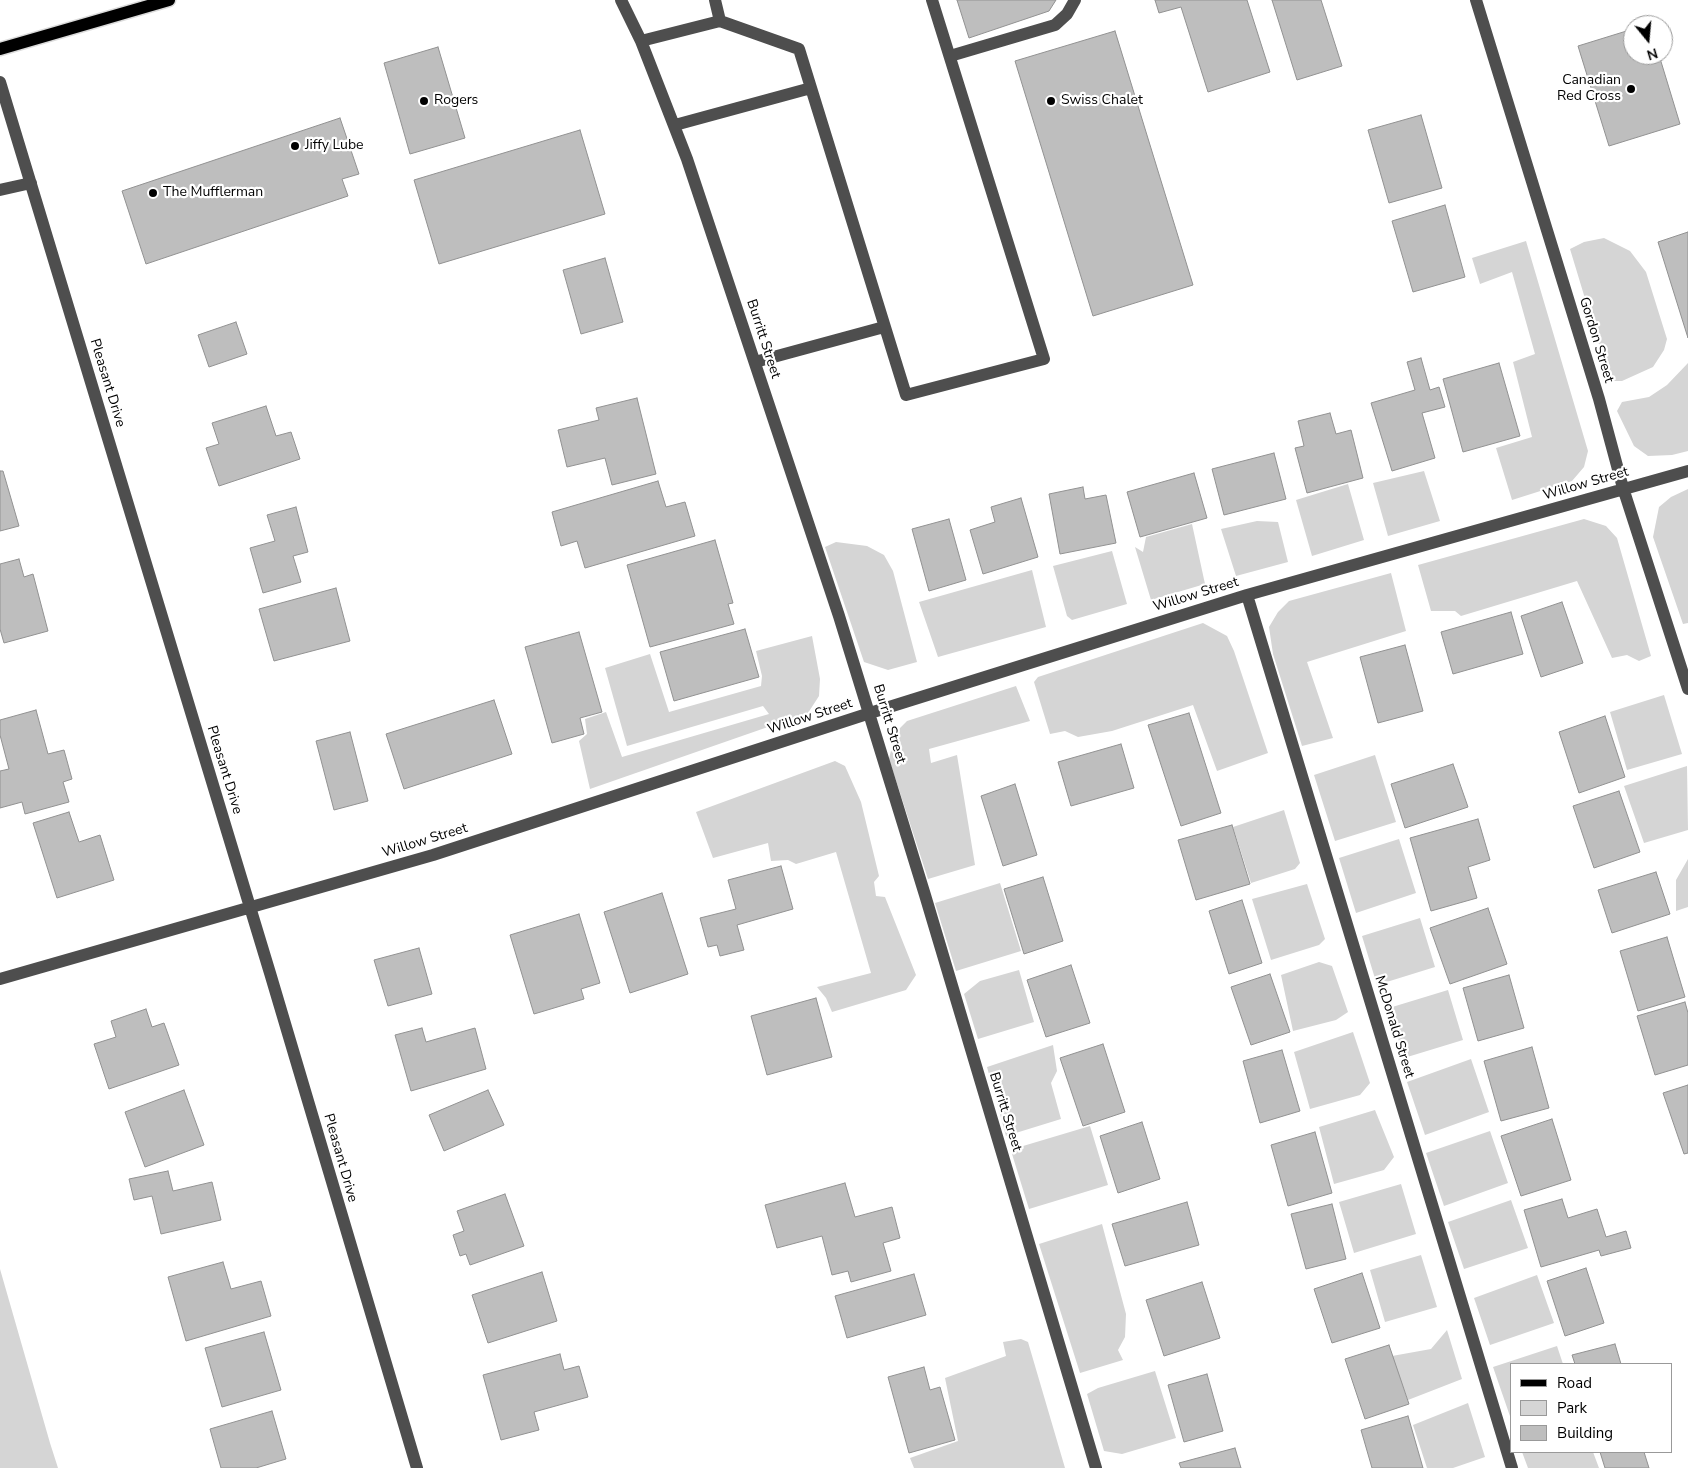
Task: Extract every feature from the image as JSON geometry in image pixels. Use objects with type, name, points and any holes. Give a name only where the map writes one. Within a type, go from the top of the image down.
[{"type":"main road","points":[[0,49],[169,0]]},
{"type":"street","name":"Burritt Street","points":[[621,0],[641,41],[674,125],[755,362],[870,713],[1096,1468]]},
{"type":"street","points":[[715,0],[720,21]]},
{"type":"street","points":[[641,41],[720,21],[799,49],[906,395],[1044,359],[932,0]]},
{"type":"street","points":[[950,56],[1055,25],[1067,14],[1075,0]]},
{"type":"street","name":"Gordon Street","points":[[1476,0],[1596,390],[1623,488],[1688,689]]},
{"type":"street","name":"Pleasant Drive","points":[[0,82],[417,1468]]},
{"type":"street","points":[[674,125],[811,88]]},
{"type":"street","points":[[0,190],[31,183]]},
{"type":"street","points":[[755,362],[884,327]]},
{"type":"street","name":"Willow Street","points":[[0,979],[250,909],[433,855],[870,713],[1247,595],[1688,471]]},
{"type":"street","name":"McDonald Street","points":[[1247,595],[1512,1468]]},
{"type":"green space","points":[[1604,238],[1630,251],[1646,272],[1667,339],[1664,350],[1653,367],[1622,381],[1610,381],[1570,249],[1584,242]]},
{"type":"green space","points":[[1526,241],[1588,451],[1584,467],[1572,481],[1512,500],[1496,448],[1532,437],[1513,362],[1535,354],[1512,272],[1480,284],[1472,258]]},
{"type":"green space","points":[[1688,363],[1688,451],[1672,455],[1648,456],[1634,446],[1617,411],[1622,402],[1649,397],[1667,385]]},
{"type":"green space","points":[[1424,471],[1440,521],[1388,536],[1373,483]]},
{"type":"green space","points":[[1348,484],[1364,540],[1312,556],[1296,500]]},
{"type":"green space","points":[[1688,489],[1688,623],[1683,624],[1653,537],[1659,507],[1671,497]]},
{"type":"green space","points":[[1584,519],[1606,526],[1617,538],[1651,656],[1639,661],[1627,655],[1612,658],[1577,581],[1461,616],[1455,611],[1431,611],[1418,565]]},
{"type":"green space","points":[[1257,521],[1278,522],[1288,562],[1236,576],[1221,529]]},
{"type":"green space","points":[[1192,524],[1205,584],[1151,600],[1135,547],[1143,552],[1146,537]]},
{"type":"green space","points":[[836,542],[867,546],[884,555],[893,571],[917,662],[888,670],[864,662],[825,547]]},
{"type":"green space","points":[[1112,551],[1127,604],[1072,620],[1067,616],[1053,566]]},
{"type":"green space","points":[[1032,570],[1046,627],[938,657],[919,602]]},
{"type":"green space","points":[[1391,573],[1406,631],[1307,662],[1333,738],[1302,746],[1273,654],[1269,627],[1278,612],[1289,601]]},
{"type":"green space","points":[[1203,623],[1227,636],[1234,651],[1268,753],[1217,771],[1193,705],[1112,731],[1078,737],[1065,731],[1050,734],[1034,682],[1038,677]]},
{"type":"green space","points":[[812,636],[820,679],[819,696],[808,713],[590,789],[579,741],[587,734],[585,719],[606,712],[622,757],[769,714],[763,706],[627,746],[605,668],[650,654],[669,712],[761,686],[762,676],[756,651]]},
{"type":"green space","points":[[1016,686],[1030,721],[929,749],[931,763],[957,755],[975,865],[928,879],[889,759],[895,733],[907,721]]},
{"type":"green space","points":[[1664,695],[1682,754],[1627,770],[1610,712]]},
{"type":"green space","points":[[1375,755],[1396,822],[1335,841],[1314,775]]},
{"type":"green space","points":[[835,761],[845,766],[861,802],[879,876],[874,882],[876,896],[885,897],[916,975],[906,990],[832,1012],[826,998],[817,987],[871,973],[836,852],[796,864],[788,860],[771,861],[768,843],[713,858],[696,812]]},
{"type":"green space","points":[[1687,766],[1688,830],[1644,843],[1624,786]]},
{"type":"green space","points":[[1284,810],[1300,863],[1295,869],[1251,883],[1233,827]]},
{"type":"green space","points":[[1399,839],[1416,893],[1356,913],[1339,858]]},
{"type":"green space","points":[[1688,859],[1688,907],[1676,911],[1676,880]]},
{"type":"green space","points":[[1000,883],[1021,951],[956,971],[935,903]]},
{"type":"green space","points":[[1307,884],[1325,939],[1319,945],[1271,960],[1252,899]]},
{"type":"green space","points":[[1420,918],[1435,967],[1377,985],[1362,936]]},
{"type":"green space","points":[[1319,962],[1332,966],[1348,1012],[1336,1020],[1293,1031],[1281,975]]},
{"type":"green space","points":[[1019,970],[1034,1022],[978,1039],[964,994],[980,981]]},
{"type":"green space","points":[[1448,990],[1463,1040],[1404,1058],[1389,1008]]},
{"type":"green space","points":[[1353,1032],[1370,1083],[1360,1095],[1310,1109],[1294,1052]]},
{"type":"green space","points":[[1053,1045],[1057,1071],[1051,1083],[1061,1119],[1006,1136],[987,1067]]},
{"type":"green space","points":[[1471,1059],[1489,1112],[1425,1135],[1407,1082]]},
{"type":"green space","points":[[1375,1110],[1394,1157],[1384,1170],[1334,1184],[1319,1127]]},
{"type":"green space","points":[[1090,1126],[1108,1185],[1029,1209],[1012,1154],[1013,1149]]},
{"type":"green space","points":[[1490,1131],[1508,1183],[1444,1206],[1426,1153]]},
{"type":"green space","points":[[1401,1184],[1416,1234],[1354,1253],[1339,1202]]},
{"type":"green space","points":[[1511,1200],[1528,1248],[1464,1269],[1448,1222]]},
{"type":"green space","points":[[1102,1224],[1126,1314],[1125,1337],[1118,1350],[1123,1360],[1080,1373],[1039,1244]]},
{"type":"green space","points":[[1421,1255],[1437,1307],[1385,1322],[1370,1270]]},
{"type":"green space","points":[[0,1269],[50,1443],[58,1468],[0,1468]]},
{"type":"green space","points":[[1537,1275],[1554,1323],[1490,1345],[1474,1298]]},
{"type":"green space","points":[[1447,1330],[1462,1379],[1408,1400],[1392,1356],[1431,1349]]},
{"type":"green space","points":[[1021,1339],[1028,1342],[1065,1468],[914,1468],[910,1458],[958,1441],[945,1378],[1006,1356],[1003,1342]]},
{"type":"green space","points":[[1557,1346],[1563,1363],[1510,1363],[1510,1416],[1493,1367]]},
{"type":"green space","points":[[1155,1371],[1176,1438],[1122,1454],[1104,1451],[1087,1394],[1098,1388]]},
{"type":"green space","points":[[1468,1403],[1485,1457],[1453,1468],[1427,1468],[1413,1425]]},
{"type":"green space","points":[[1522,1453],[1593,1453],[1599,1468],[1528,1468]]},
{"type":"building","points":[[957,0],[1056,0],[1049,11],[969,38]]},
{"type":"building","points":[[1155,0],[1247,0],[1270,72],[1208,92],[1181,7],[1159,13]]},
{"type":"building","points":[[1272,0],[1321,0],[1342,66],[1297,80]]},
{"type":"building","points":[[1115,31],[1193,285],[1093,316],[1015,61]]},
{"type":"building","name":"Canadian Red Cross","points":[[1623,32],[1623,65],[1662,65],[1680,124],[1609,146],[1578,46]]},
{"type":"building","name":"Rogers","points":[[438,47],[465,138],[410,154],[384,63]]},
{"type":"building","points":[[1421,115],[1442,188],[1389,203],[1368,130]]},
{"type":"building","points":[[340,118],[359,174],[342,179],[348,196],[146,264],[122,191]]},
{"type":"building","points":[[580,130],[605,214],[439,264],[414,180]]},
{"type":"building","points":[[1445,205],[1465,277],[1413,292],[1392,221]]},
{"type":"building","points":[[1688,232],[1688,338],[1658,242]]},
{"type":"building","points":[[605,258],[623,322],[581,334],[563,270]]},
{"type":"building","points":[[236,322],[247,354],[209,367],[198,335]]},
{"type":"building","points":[[1421,358],[1430,390],[1439,387],[1445,407],[1422,413],[1435,458],[1392,471],[1371,403],[1415,390],[1407,362]]},
{"type":"building","points":[[1499,363],[1520,436],[1463,452],[1443,379]]},
{"type":"building","points":[[637,398],[656,474],[612,485],[605,458],[567,467],[558,430],[599,420],[596,408]]},
{"type":"building","points":[[266,406],[276,436],[291,432],[300,459],[219,486],[206,448],[219,444],[212,423]]},
{"type":"building","points":[[1330,413],[1336,434],[1351,430],[1363,478],[1307,493],[1295,448],[1304,446],[1298,421]]},
{"type":"building","points":[[1274,453],[1286,499],[1224,515],[1212,469]]},
{"type":"building","points":[[0,471],[3,471],[19,526],[0,531]]},
{"type":"building","points":[[1194,473],[1207,518],[1140,537],[1127,492]]},
{"type":"building","points":[[658,481],[666,507],[685,502],[695,536],[585,568],[577,541],[561,546],[552,512]]},
{"type":"building","points":[[1083,487],[1085,499],[1106,495],[1116,543],[1060,554],[1049,494]]},
{"type":"building","points":[[1021,498],[1038,557],[983,574],[970,530],[995,522],[991,507]]},
{"type":"building","points":[[296,507],[308,552],[293,556],[301,582],[263,593],[250,548],[275,541],[267,515]]},
{"type":"building","points":[[949,519],[966,580],[929,591],[912,529]]},
{"type":"building","points":[[715,540],[733,603],[728,604],[734,624],[650,647],[627,565]]},
{"type":"building","points":[[19,559],[24,577],[33,574],[48,631],[4,643],[0,629],[0,564]]},
{"type":"building","points":[[336,588],[350,641],[274,661],[259,609]]},
{"type":"building","points":[[1562,602],[1583,663],[1541,677],[1521,616]]},
{"type":"building","points":[[1511,612],[1523,654],[1453,674],[1441,632]]},
{"type":"building","points":[[745,629],[759,677],[674,701],[660,652]]},
{"type":"building","points":[[579,632],[602,712],[580,718],[584,734],[552,743],[525,647]]},
{"type":"building","points":[[1405,645],[1423,711],[1378,723],[1360,657]]},
{"type":"building","points":[[494,700],[512,754],[404,789],[386,734]]},
{"type":"building","points":[[36,710],[48,754],[64,750],[72,779],[63,782],[69,802],[25,814],[22,802],[0,808],[0,771],[9,769],[0,735],[0,720]]},
{"type":"building","points":[[1189,713],[1221,813],[1181,826],[1148,725]]},
{"type":"building","points":[[1605,716],[1625,777],[1579,793],[1559,732]]},
{"type":"building","points":[[350,732],[368,801],[334,810],[316,741]]},
{"type":"building","points":[[1121,744],[1134,788],[1071,806],[1058,762]]},
{"type":"building","points":[[1453,764],[1468,807],[1405,828],[1391,784]]},
{"type":"building","points":[[1015,784],[1037,855],[1003,866],[981,796]]},
{"type":"building","points":[[1619,791],[1640,852],[1594,868],[1573,806]]},
{"type":"building","points":[[69,812],[79,842],[100,835],[114,880],[57,898],[33,823]]},
{"type":"building","points":[[1478,819],[1490,860],[1468,867],[1477,898],[1431,911],[1410,838]]},
{"type":"building","points":[[1232,825],[1250,884],[1196,900],[1178,840]]},
{"type":"building","points":[[781,866],[793,909],[737,925],[744,950],[720,956],[717,945],[708,947],[700,918],[736,909],[728,880]]},
{"type":"building","points":[[1656,872],[1670,914],[1612,933],[1598,890]]},
{"type":"building","points":[[1043,877],[1063,941],[1024,954],[1004,889]]},
{"type":"building","points":[[662,893],[688,974],[630,993],[604,912]]},
{"type":"building","points":[[1242,900],[1262,963],[1229,974],[1209,911]]},
{"type":"building","points":[[1488,908],[1507,964],[1450,984],[1430,928]]},
{"type":"building","points":[[579,914],[600,983],[581,989],[584,999],[534,1014],[510,935]]},
{"type":"building","points":[[1667,937],[1685,997],[1638,1011],[1620,951]]},
{"type":"building","points":[[419,948],[432,994],[388,1006],[374,960]]},
{"type":"building","points":[[1071,965],[1090,1023],[1046,1037],[1027,980]]},
{"type":"building","points":[[1270,974],[1290,1032],[1251,1045],[1231,987]]},
{"type":"building","points":[[1509,975],[1524,1028],[1478,1041],[1463,988]]},
{"type":"building","points":[[816,998],[832,1057],[767,1075],[751,1016]]},
{"type":"building","points":[[1685,1002],[1688,1013],[1688,1065],[1655,1075],[1637,1016]]},
{"type":"building","points":[[146,1009],[152,1027],[164,1023],[179,1065],[109,1089],[94,1044],[116,1037],[111,1021]]},
{"type":"building","points":[[422,1028],[426,1042],[475,1028],[486,1069],[411,1091],[395,1035]]},
{"type":"building","points":[[1103,1044],[1125,1112],[1083,1126],[1060,1058]]},
{"type":"building","points":[[1532,1047],[1549,1108],[1501,1121],[1484,1061]]},
{"type":"building","points":[[1282,1050],[1300,1111],[1260,1123],[1243,1061]]},
{"type":"building","points":[[1688,1085],[1688,1153],[1684,1154],[1663,1093]]},
{"type":"building","points":[[184,1090],[204,1145],[145,1167],[125,1112]]},
{"type":"building","points":[[488,1090],[504,1125],[444,1151],[429,1115]]},
{"type":"building","points":[[1552,1119],[1571,1180],[1521,1196],[1501,1136]]},
{"type":"building","points":[[1142,1122],[1160,1179],[1118,1193],[1100,1136]]},
{"type":"building","points":[[1315,1132],[1332,1193],[1288,1206],[1271,1145]]},
{"type":"building","points":[[168,1171],[173,1191],[212,1182],[221,1220],[161,1234],[152,1196],[134,1200],[129,1179]]},
{"type":"building","points":[[845,1183],[855,1217],[892,1207],[900,1238],[883,1243],[891,1271],[851,1282],[848,1271],[832,1275],[822,1236],[777,1248],[765,1205]]},
{"type":"building","points":[[505,1194],[524,1246],[470,1265],[466,1254],[460,1256],[453,1235],[464,1231],[457,1211]]},
{"type":"building","points":[[1562,1199],[1568,1218],[1597,1209],[1606,1237],[1626,1231],[1631,1248],[1601,1256],[1599,1250],[1541,1267],[1524,1210]]},
{"type":"building","points":[[1187,1202],[1199,1245],[1125,1266],[1112,1224]]},
{"type":"building","points":[[1332,1204],[1346,1259],[1306,1269],[1291,1214]]},
{"type":"building","points":[[223,1262],[231,1289],[261,1281],[271,1316],[186,1341],[168,1277]]},
{"type":"building","points":[[1586,1268],[1604,1323],[1565,1336],[1547,1281]]},
{"type":"building","points":[[542,1272],[557,1321],[488,1343],[472,1295]]},
{"type":"building","points":[[1362,1273],[1380,1328],[1332,1343],[1314,1289]]},
{"type":"building","points":[[914,1274],[926,1315],[847,1338],[835,1296]]},
{"type":"building","points":[[1202,1282],[1220,1338],[1164,1356],[1146,1300]]},
{"type":"building","points":[[264,1332],[281,1390],[222,1407],[205,1348]]},
{"type":"building","points":[[1615,1344],[1621,1363],[1575,1363],[1572,1355]]},
{"type":"building","points":[[1389,1345],[1409,1404],[1365,1419],[1345,1359]]},
{"type":"building","points":[[560,1354],[564,1370],[579,1366],[588,1397],[534,1412],[539,1430],[501,1440],[483,1375]]},
{"type":"building","points":[[924,1367],[930,1390],[940,1387],[955,1440],[909,1453],[888,1377]]},
{"type":"building","points":[[1207,1374],[1223,1431],[1184,1442],[1168,1385]]},
{"type":"building","points":[[272,1411],[286,1459],[256,1468],[221,1468],[210,1429]]},
{"type":"building","points":[[1408,1416],[1423,1468],[1372,1468],[1361,1430]]},
{"type":"building","points":[[1235,1448],[1241,1468],[1181,1468],[1179,1463]]},
{"type":"building","points":[[1600,1453],[1644,1453],[1649,1468],[1605,1468]]},
{"type":"place","name":"Canadian Red Cross","points":[[1631,89]]},
{"type":"place","name":"Rogers","points":[[424,101]]},
{"type":"place","name":"Swiss Chalet","points":[[1051,101]]},
{"type":"place","name":"Jiffy Lube","points":[[295,146]]},
{"type":"place","name":"The Mufflerman","points":[[153,193]]}]
